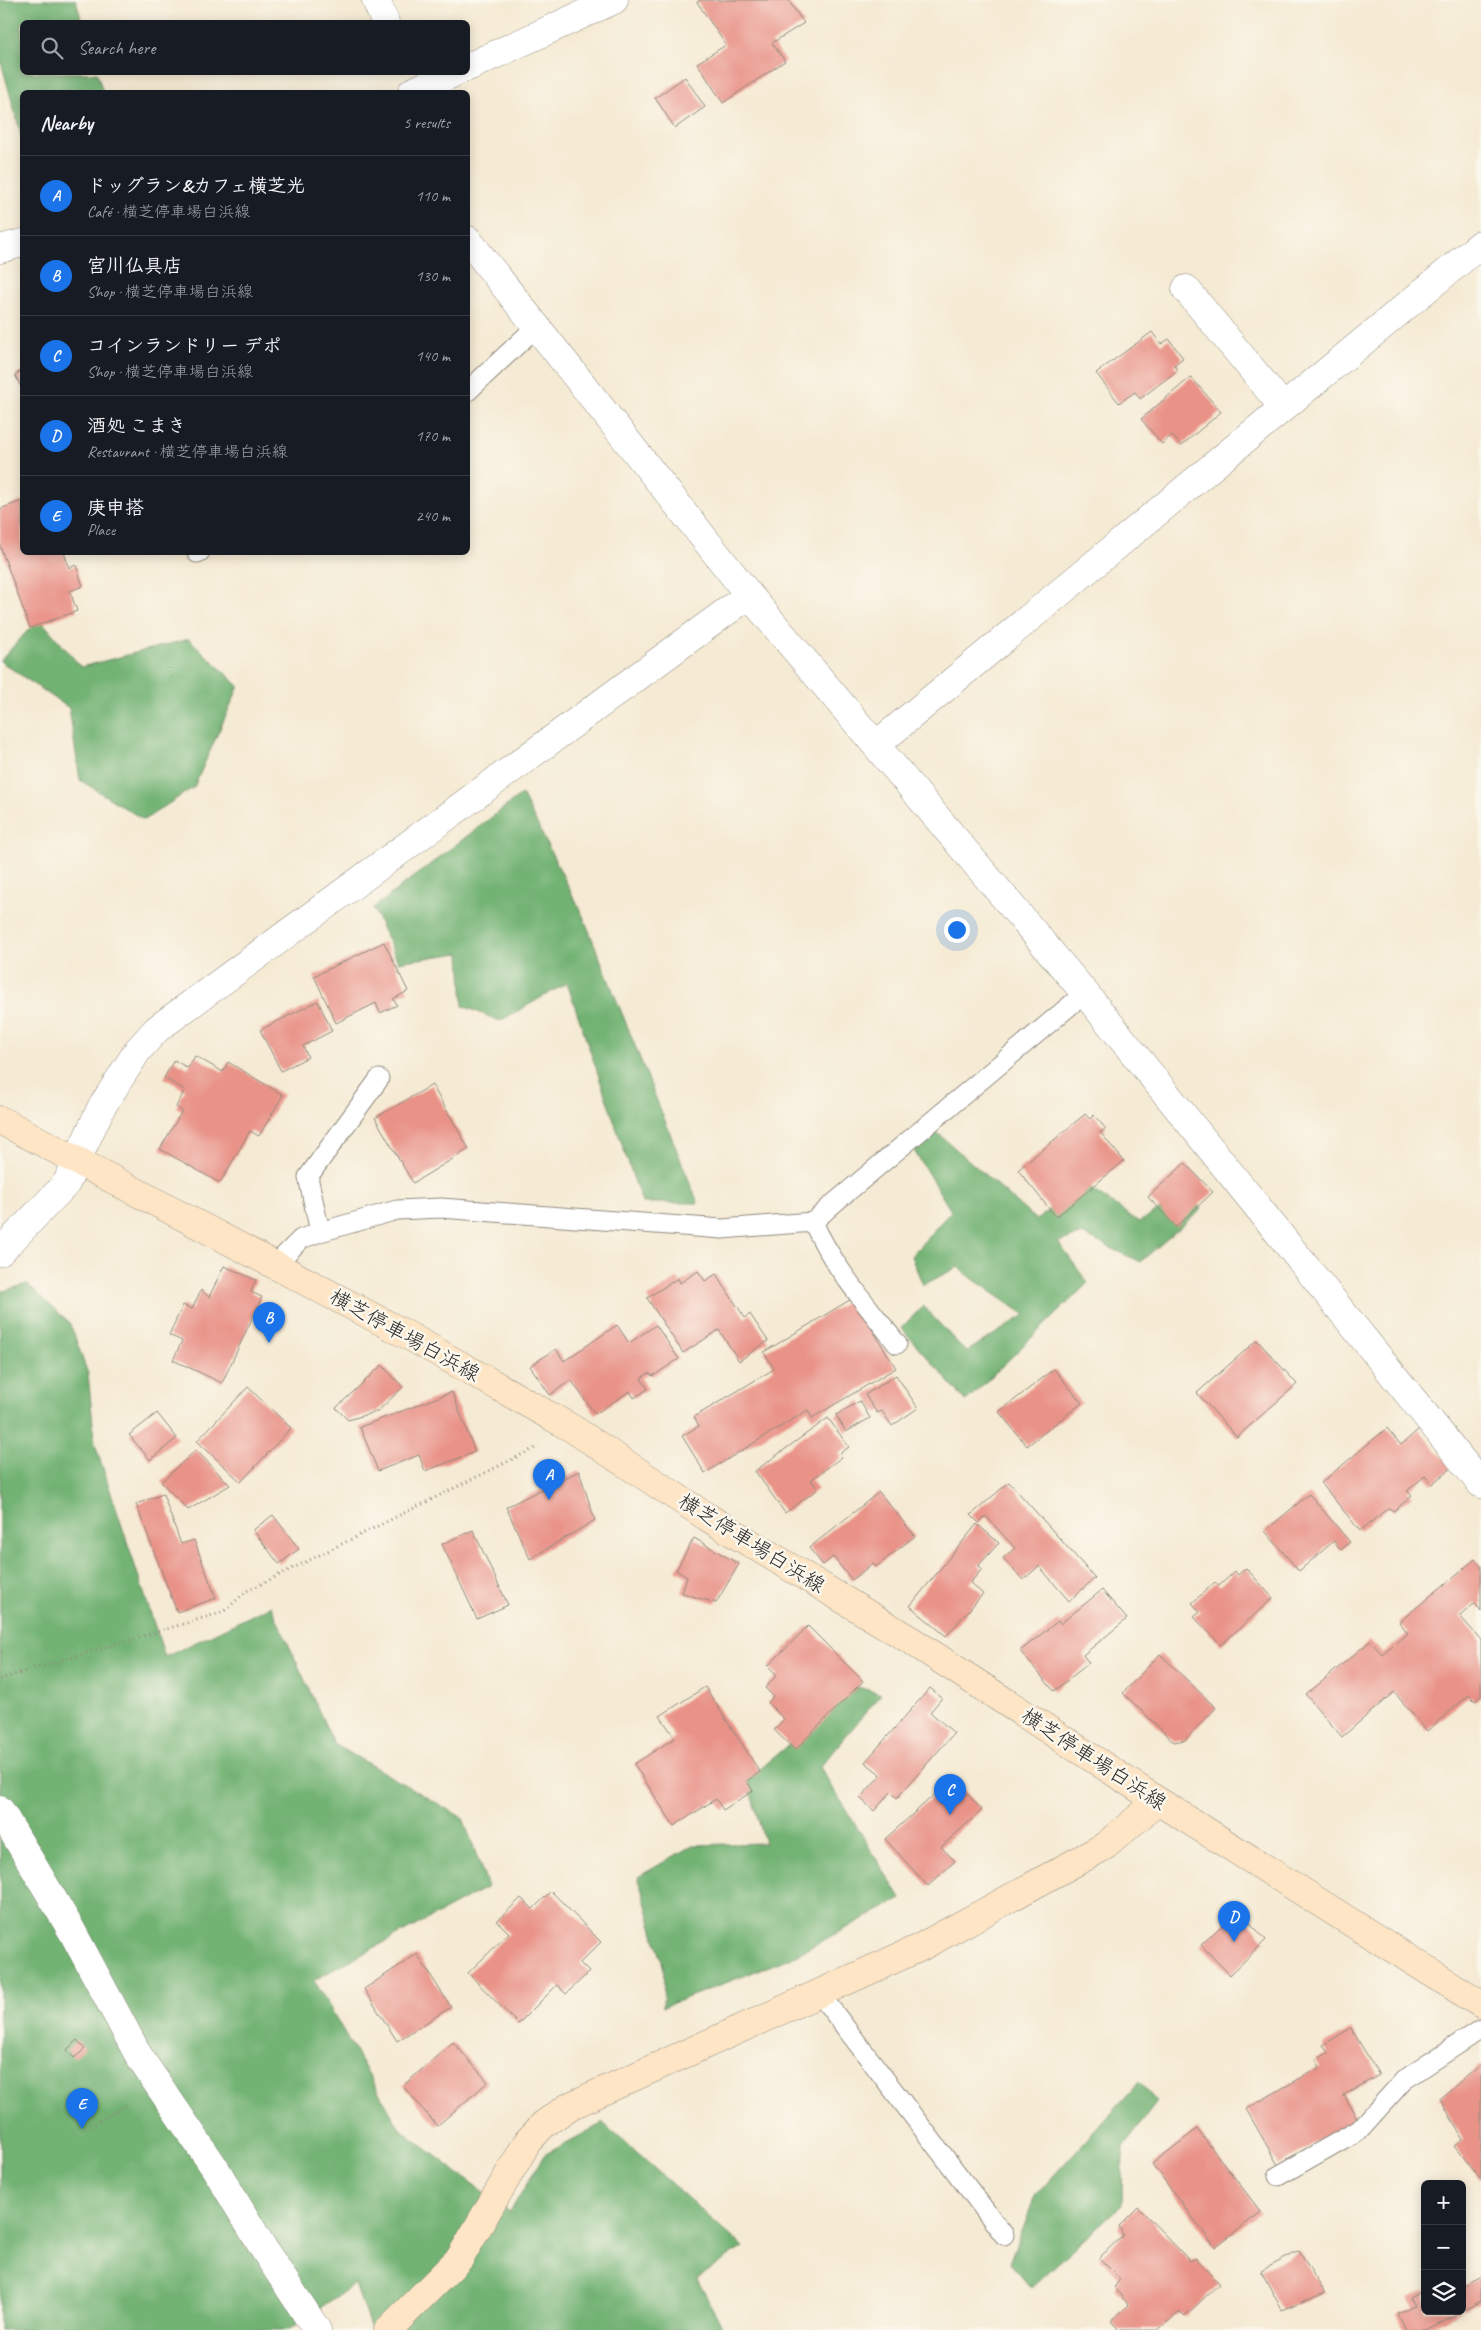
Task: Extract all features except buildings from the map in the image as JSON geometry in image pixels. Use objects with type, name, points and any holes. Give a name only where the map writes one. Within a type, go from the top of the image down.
[{"type":"main road","name":"横芝停車場白浜線","points":[[0,1120],[410,1336],[573,1429],[707,1517],[912,1641],[1158,1801],[1481,2004]]},
{"type":"main road","points":[[388,2330],[460,2258],[528,2141],[544,2124],[570,2106],[920,1948],[1105,1846],[1158,1801]]},
{"type":"street","points":[[376,0],[384,20]]},
{"type":"street","points":[[470,66],[614,0]]},
{"type":"street","points":[[405,75],[411,90]]},
{"type":"street","points":[[416,90],[449,75]]},
{"type":"street","points":[[470,242],[749,595],[1086,993],[1481,1484]]},
{"type":"street","points":[[0,249],[20,244]]},
{"type":"street","points":[[876,745],[1481,244]]},
{"type":"street","points":[[1186,288],[1284,407]]},
{"type":"street","points":[[0,1252],[66,1184],[101,1108],[138,1050],[157,1029],[749,595]]},
{"type":"street","points":[[0,1810],[72,1931],[140,2058],[215,2168],[265,2251],[317,2330]]},
{"type":"lane","points":[[470,389],[537,326]]},
{"type":"lane","points":[[275,1265],[301,1239],[398,1210],[441,1208],[722,1229],[813,1222],[1086,993]]},
{"type":"lane","points":[[320,1232],[308,1177],[379,1079]]},
{"type":"lane","points":[[813,1222],[820,1236],[850,1281],[897,1344]]},
{"type":"lane","points":[[818,1994],[1004,2235]]},
{"type":"lane","points":[[1278,2176],[1359,2130],[1404,2080],[1481,2029]]},
{"type":"path","points":[[0,1679],[224,1612],[247,1591],[573,1429]]},
{"type":"path","points":[[86,2128],[160,2087]]},
{"type":"green space","points":[[0,0],[76,0],[81,20],[20,20],[20,75],[98,75],[102,90],[20,90],[20,131],[0,58]]},
{"type":"green space","points":[[39,618],[81,667],[189,639],[239,686],[194,787],[144,820],[80,780],[69,708],[0,661]]},
{"type":"green space","points":[[522,794],[583,916],[698,1203],[642,1203],[567,983],[500,1021],[463,1006],[460,953],[398,962],[373,908]]},
{"type":"green space","points":[[931,1127],[1036,1220],[1085,1185],[1139,1222],[1188,1192],[1202,1209],[1140,1262],[1082,1234],[1058,1242],[1088,1283],[966,1401],[901,1328],[923,1306],[966,1352],[1025,1315],[958,1267],[923,1285],[911,1256],[951,1211],[910,1144]]},
{"type":"green space","points":[[27,1284],[70,1323],[88,1374],[95,1444],[165,1657],[271,1606],[334,1744],[463,1818],[488,1887],[314,1980],[400,2129],[510,2212],[544,2155],[603,2123],[743,2247],[697,2279],[724,2330],[371,2330],[355,2284],[288,2330],[0,2330],[0,1292]]},
{"type":"green space","points":[[858,1687],[881,1694],[820,1767],[901,1899],[790,1958],[663,2007],[664,1969],[638,1877],[693,1845],[765,1843],[747,1780]]},
{"type":"green space","points":[[1139,2082],[1157,2102],[1123,2147],[1122,2204],[1031,2288],[1010,2263],[1035,2196]]},
{"type":"place","name":"宮川仏具店","points":[[269,1343]]},
{"type":"place","name":"ドッグラン&カフェ横芝光","points":[[549,1500]]},
{"type":"place","name":"コインランドリー デポ","points":[[950,1815]]},
{"type":"place","name":"酒処 こまき","points":[[1234,1942]]},
{"type":"place","name":"庚申搭","points":[[82,2129]]}]
